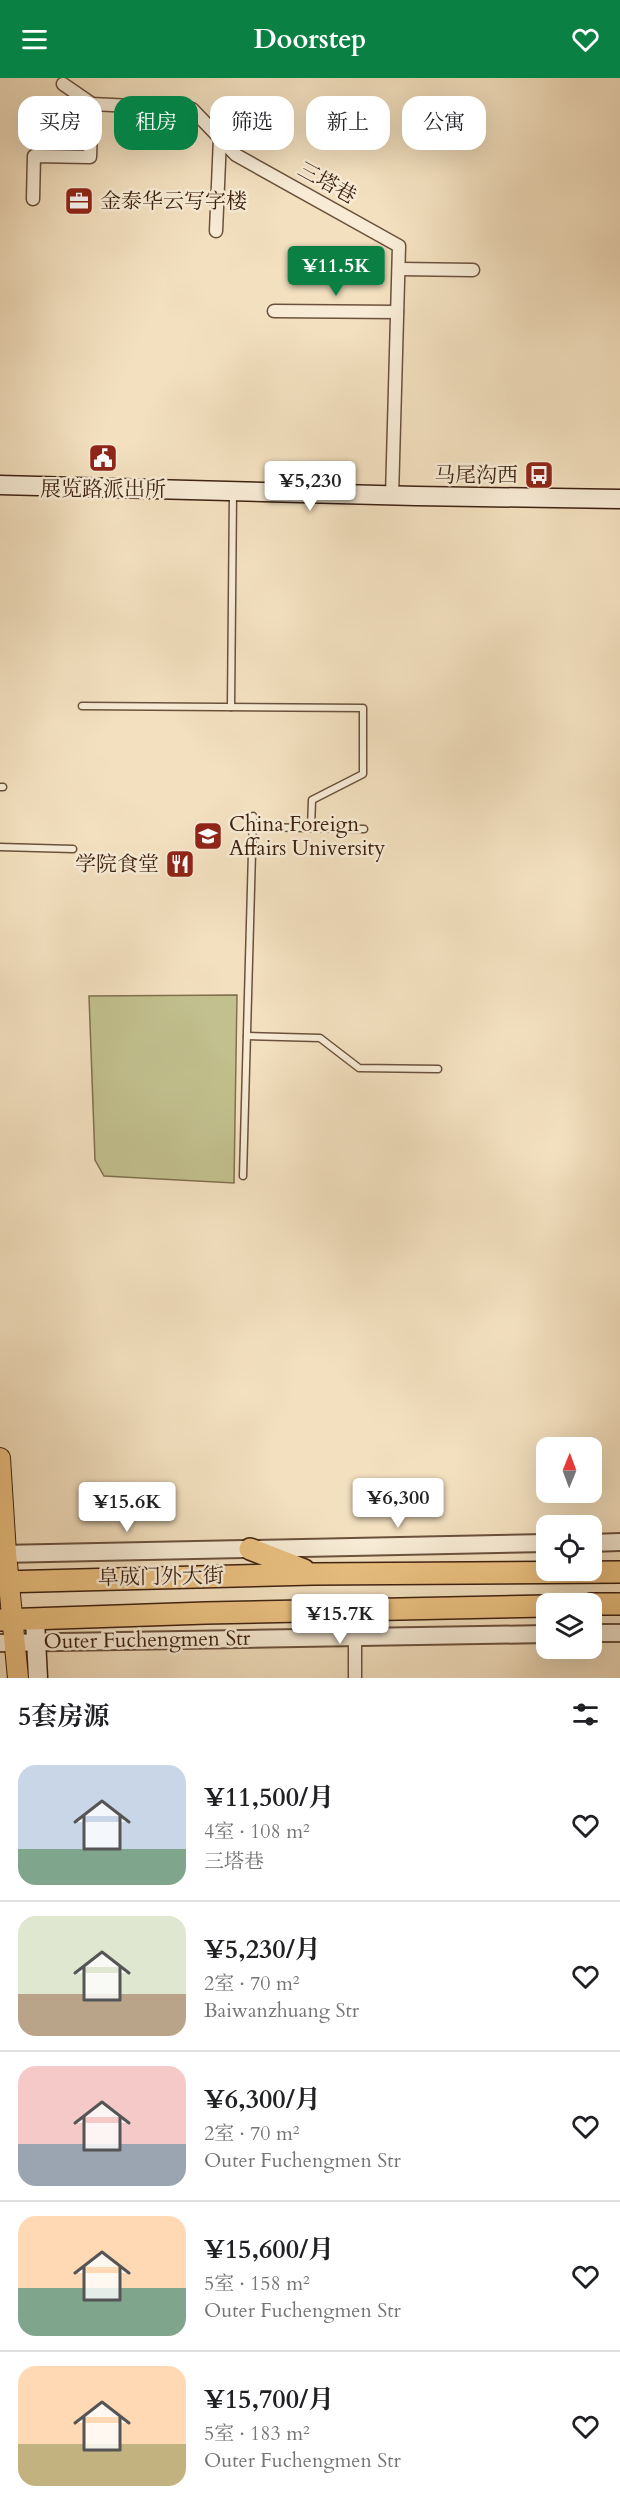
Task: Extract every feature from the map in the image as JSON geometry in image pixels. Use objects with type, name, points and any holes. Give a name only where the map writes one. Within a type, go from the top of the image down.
[{"type":"highway","points":[[250,1549],[313,1574],[620,1572]]},
{"type":"highway","name":"阜成门外大街","points":[[5,1581],[313,1574]]},
{"type":"highway","points":[[602,1604],[620,1604]]},
{"type":"highway","name":"阜成门外大街","points":[[7,1620],[536,1606]]},
{"type":"main road","points":[[0,485],[392,496],[620,499]]},
{"type":"main road","points":[[0,1458],[7,1643],[18,1678]]},
{"type":"main road","points":[[35,1620],[38,1678]]},
{"type":"street","points":[[63,84],[80,96]]},
{"type":"street","name":"三塔巷","points":[[102,104],[192,109],[210,128]]},
{"type":"street","points":[[33,200],[34,156],[90,157],[90,150]]},
{"type":"street","points":[[216,231],[219,150]]},
{"type":"street","name":"三塔巷","points":[[231,150],[236,155],[399,246],[392,496]]},
{"type":"street","points":[[399,269],[473,270]]},
{"type":"street","points":[[274,311],[397,312]]},
{"type":"street","points":[[602,1543],[620,1542]]},
{"type":"street","points":[[3,1553],[536,1543]]},
{"type":"street","points":[[350,1610],[355,1636],[355,1678]]},
{"type":"street","points":[[602,1633],[620,1633]]},
{"type":"street","name":"Outer Fuchengmen Str","points":[[7,1643],[536,1634]]},
{"type":"lane","points":[[231,707],[233,491]]},
{"type":"lane","points":[[82,706],[363,708],[363,774],[312,800],[311,828]]},
{"type":"lane","points":[[243,1176],[253,816]]},
{"type":"lane","points":[[253,827],[364,829]]},
{"type":"lane","points":[[0,847],[73,849]]},
{"type":"lane","points":[[247,1036],[320,1038],[358,1068],[438,1069]]},
{"type":"shaded area","points":[[237,995],[234,1183],[104,1176],[95,1160],[89,996]]},
{"type":"place","name":"金泰华云写字楼","points":[[79,201]]},
{"type":"place","name":"展览路派出所","points":[[103,458]]},
{"type":"place","name":"马尾沟西","points":[[539,475]]},
{"type":"place","name":"China Foreign Affairs University","points":[[208,836]]},
{"type":"place","name":"学院食堂","points":[[180,864]]}]
